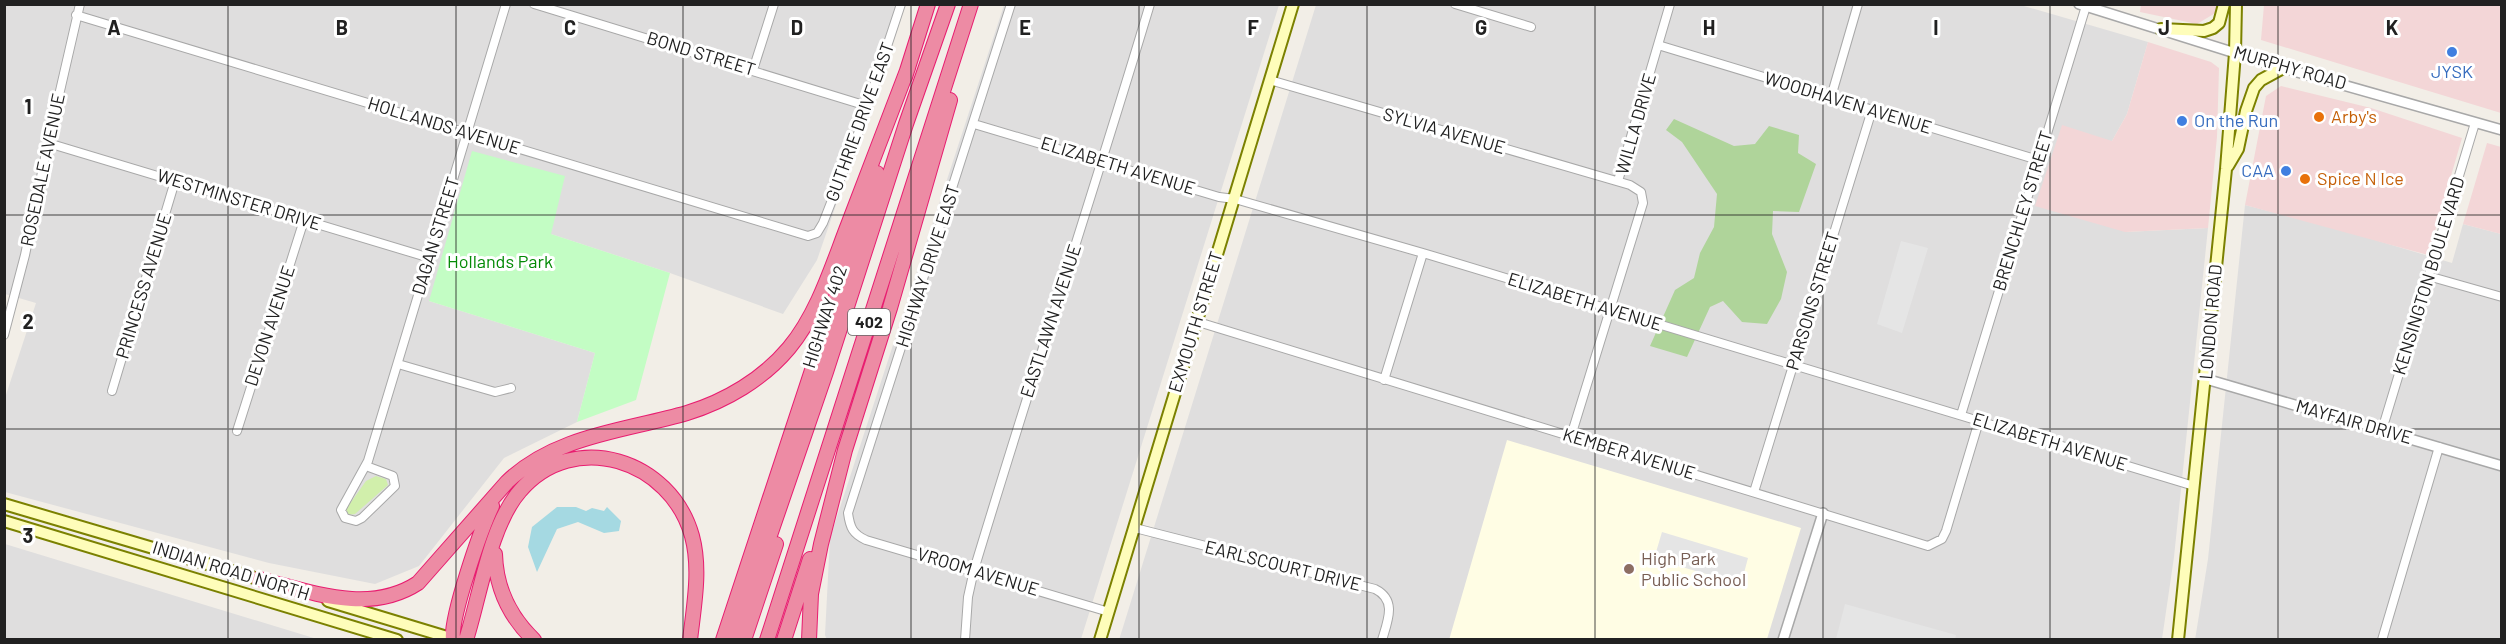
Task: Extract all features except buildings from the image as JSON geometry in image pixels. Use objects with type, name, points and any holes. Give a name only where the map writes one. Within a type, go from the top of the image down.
[{"type":"highway","points":[[723,639],[891,130],[928,4]]},
{"type":"highway","name":"HIGHWAY 402","points":[[734,639],[826,372],[906,124],[948,4]]},
{"type":"highway","name":"402","points":[[767,639],[971,4]]},
{"type":"highway","points":[[784,639],[887,319],[955,81],[980,4]]},
{"type":"highway","points":[[744,639],[912,127],[940,28]]},
{"type":"highway","points":[[259,579],[332,598],[379,600],[403,593],[418,583],[521,468],[573,441],[674,416],[719,400],[760,376],[789,348],[812,312],[908,68]]},
{"type":"highway","points":[[809,639],[809,611],[815,569],[845,450]]},
{"type":"highway","points":[[457,639],[499,528],[520,490],[536,476],[565,462],[586,458],[606,459],[627,464],[648,474],[672,495],[684,514],[692,535],[697,577],[690,639]]},
{"type":"highway","points":[[457,639],[458,608],[477,544],[499,490]]},
{"type":"highway","points":[[499,528],[495,555],[502,593],[517,621],[534,639]]},
{"type":"main road","name":"EXMOUTH STREET","points":[[1100,639],[1293,4]]},
{"type":"main road","points":[[2162,29],[2209,30],[2221,20],[2224,4]]},
{"type":"main road","name":"LONDON ROAD","points":[[2178,639],[2226,169],[2235,53],[2236,4]]},
{"type":"main road","points":[[2226,169],[2238,149],[2246,111],[2254,88],[2261,80],[2283,68]]},
{"type":"main road","name":"INDIAN ROAD NORTH","points":[[4,504],[457,639]]},
{"type":"main road","name":"INDIAN ROAD NORTH","points":[[4,521],[397,639]]},
{"type":"street","name":"ROSEDALE AVENUE","points":[[4,336],[25,255],[80,4]]},
{"type":"street","name":"DAGAN STREET","points":[[366,466],[393,476],[395,486],[362,518],[345,519],[341,510],[366,466],[506,4]]},
{"type":"street","name":"BOND STREET","points":[[534,4],[867,106]]},
{"type":"street","points":[[753,70],[774,4]]},
{"type":"street","name":"GUTHRIE DRIVE EAST","points":[[812,235],[820,230],[867,106],[901,4]]},
{"type":"street","name":"HIGHWAY DRIVE EAST","points":[[850,527],[848,513],[1011,4]]},
{"type":"street","name":"EASTLAWN AVENUE","points":[[964,639],[968,597],[974,570],[1150,4]]},
{"type":"street","points":[[1455,4],[1531,27]]},
{"type":"street","name":"WILLA DRIVE","points":[[1571,436],[1643,197],[1637,189],[1618,181],[1670,4]]},
{"type":"street","points":[[1831,97],[1858,4]]},
{"type":"street","name":"MURPHY ROAD","points":[[2082,5],[2283,68],[2502,130]]},
{"type":"street","name":"BRENCHLEY STREET","points":[[1961,415],[2082,5]]},
{"type":"street","name":"HOLLANDS AVENUE","points":[[76,15],[801,234],[812,235]]},
{"type":"street","name":"WOODHAVEN AVENUE","points":[[1658,45],[2038,160]]},
{"type":"street","name":"SYLVIA AVENUE","points":[[1270,80],[1618,181]]},
{"type":"street","name":"PARSONS STREET","points":[[1755,492],[1872,110]]},
{"type":"street","name":"KENSINGTON BOULEVARD","points":[[2382,430],[2475,123]]},
{"type":"street","name":"ELIZABETH AVENUE","points":[[974,124],[1219,197],[1235,199],[1423,253],[2194,486]]},
{"type":"street","name":"WESTMINSTER DRIVE","points":[[48,143],[430,258]]},
{"type":"street","name":"PRINCESS AVENUE","points":[[112,390],[175,181]]},
{"type":"street","name":"DEVON AVENUE","points":[[237,431],[304,220]]},
{"type":"street","points":[[1384,380],[1423,253]]},
{"type":"street","points":[[2428,276],[2502,297]]},
{"type":"street","name":"KEMBER AVENUE","points":[[1196,321],[1928,546],[1942,539],[1946,531],[1979,421]]},
{"type":"street","points":[[398,364],[495,392],[511,388]]},
{"type":"street","name":"MAYFAIR DRIVE","points":[[2206,379],[2502,466]]},
{"type":"street","points":[[2382,639],[2439,447]]},
{"type":"street","points":[[1783,639],[1823,513]]},
{"type":"street","name":"VROOM AVENUE","points":[[850,527],[856,535],[866,540],[974,570],[1109,612]]},
{"type":"street","name":"EARLSCOURT DRIVE","points":[[1135,528],[1375,589],[1387,597],[1390,609],[1382,639]]},
{"type":"shaded area","points":[[2017,4],[2148,42],[2127,114],[2112,141],[2125,232],[2208,228],[2174,557],[2162,639],[1119,640],[1316,5]]},
{"type":"shaded area","points":[[4,5],[905,5],[817,260],[783,314],[670,273],[551,234],[429,301],[595,353],[577,422],[504,458],[419,566],[375,584],[269,563],[5,492],[5,398],[36,303],[5,294]]},
{"type":"shaded area","points":[[1004,5],[1279,5],[1081,639],[827,640],[825,635],[830,538]]},
{"type":"shaded area","points":[[2141,5],[2217,5],[2217,12],[2197,24],[2140,12]]},
{"type":"shaded area","points":[[2264,5],[2501,5],[2501,113],[2261,40]]},
{"type":"shaded area","points":[[2148,42],[2211,62],[2219,68],[2217,137],[2208,228],[2125,232],[2035,206],[2062,125],[2112,141],[2127,114]]},
{"type":"shaded area","points":[[2281,86],[2371,108],[2462,138],[2428,255],[2245,205],[2266,96]]},
{"type":"shaded area","points":[[2487,143],[2501,147],[2501,234],[2463,224]]},
{"type":"shaded area","points":[[2245,205],[2335,228],[2452,263],[2463,224],[2501,234],[2501,639],[2195,640],[2208,559]]},
{"type":"shaded area","points":[[1901,241],[1928,248],[1902,333],[1877,324]]},
{"type":"shaded area","name":"High Park Public School","points":[[1507,440],[1801,528],[1767,639],[1449,640]]},
{"type":"shaded area","points":[[1662,532],[1748,558],[1741,584],[1654,559]]},
{"type":"shaded area","points":[[5,544],[317,639],[5,639]]},
{"type":"shaded area","points":[[1845,604],[1956,635],[1955,640],[1836,639]]},
{"type":"green space","points":[[1674,119],[1734,146],[1755,144],[1769,126],[1799,135],[1798,153],[1816,164],[1799,212],[1773,211],[1772,234],[1787,272],[1781,299],[1767,324],[1742,322],[1723,301],[1710,307],[1687,357],[1650,346],[1675,290],[1694,278],[1700,253],[1714,227],[1717,194],[1682,142],[1666,130]]},
{"type":"green space","name":"Hollands Park","points":[[472,151],[565,176],[551,234],[670,273],[636,400],[577,422],[595,353],[429,301]]},
{"type":"green space","points":[[376,476],[386,479],[388,485],[355,514],[348,515],[346,509],[366,481]]},
{"type":"water","points":[[557,507],[576,507],[586,511],[592,508],[604,511],[607,507],[621,521],[619,531],[604,533],[578,522],[557,529],[537,572],[528,547],[532,527]]},
{"type":"place","name":"JYSK","points":[[2452,52]]},
{"type":"place","name":"Arby's","points":[[2319,117]]},
{"type":"place","name":"On the Run","points":[[2182,121]]},
{"type":"place","name":"CAA","points":[[2286,171]]},
{"type":"place","name":"Spice N Ice","points":[[2305,179]]},
{"type":"place","name":"High Park Public School","points":[[1629,569]]}]
